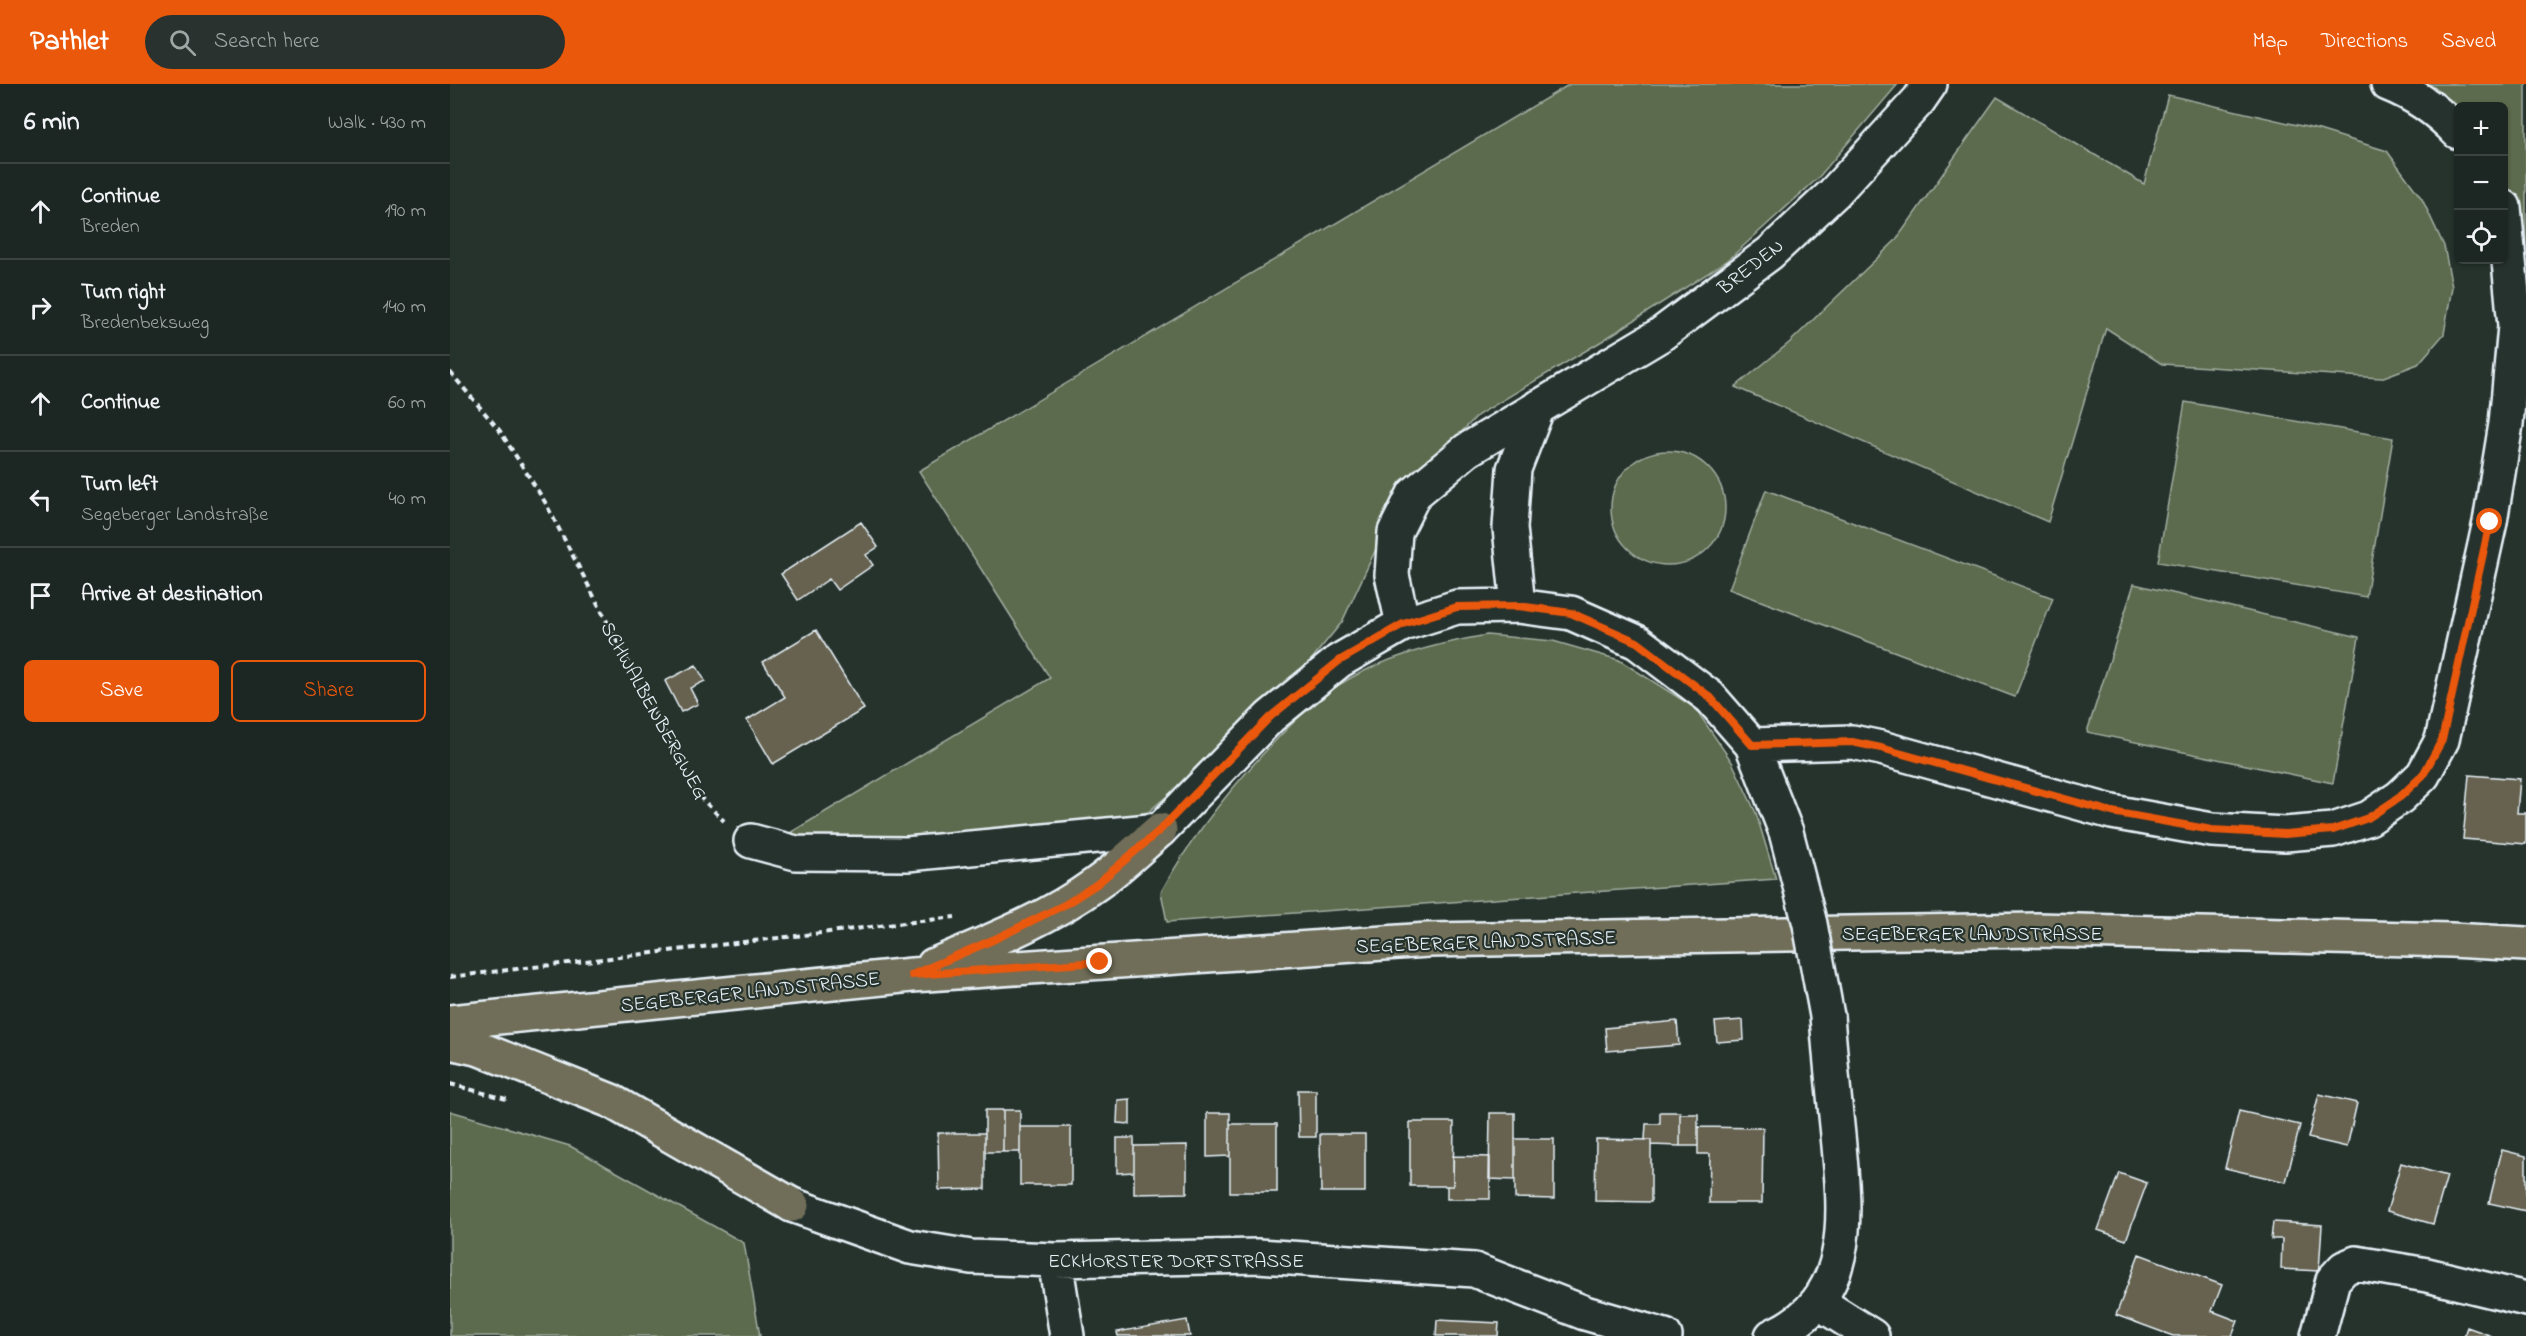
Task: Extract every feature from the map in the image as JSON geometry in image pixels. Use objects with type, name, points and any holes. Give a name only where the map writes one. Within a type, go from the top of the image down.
[{"type":"main road","points":[[912,975],[995,939],[1066,904],[1097,884],[1160,830]]},
{"type":"main road","name":"SEGEBERGER LANDSTRASSE","points":[[450,1022],[912,975],[1428,940],[2037,930],[2451,940],[2526,944]]},
{"type":"main road","points":[[450,1042],[480,1049],[610,1101],[792,1205]]},
{"type":"street","name":"BREDEN","points":[[1403,624],[1392,575],[1395,532],[1414,494],[1467,450],[1660,334],[1770,253],[1834,193],[1919,100],[1930,84]]},
{"type":"street","points":[[2388,84],[2437,110],[2454,128]]},
{"type":"street","points":[[1752,745],[1852,742],[2112,812],[2212,830],[2285,834],[2333,830],[2368,818],[2400,797],[2423,775],[2442,740],[2490,522],[2506,424],[2515,326],[2504,210]]},
{"type":"street","points":[[1518,606],[1510,528],[1514,469],[1538,408]]},
{"type":"street","points":[[751,841],[796,853],[907,854],[1160,830],[1270,717],[1339,661],[1403,624],[1457,607],[1518,606],[1571,613],[1637,642],[1710,697],[1752,745],[1786,832],[1810,924],[1827,1016],[1845,1205],[1842,1243],[1832,1279],[1818,1302],[1802,1319],[1781,1334]]},
{"type":"street","name":"ECKHORSTER DORFSTRASSE","points":[[792,1205],[910,1247],[971,1257],[1055,1260],[1258,1256],[1474,1270],[1585,1313],[1665,1336]]},
{"type":"street","points":[[1055,1260],[1067,1336]]},
{"type":"street","points":[[2318,1336],[2333,1280],[2344,1268],[2356,1263],[2427,1275],[2526,1299]]},
{"type":"street","points":[[1818,1302],[1872,1336]]},
{"type":"path","name":"SCHWALBENBERGWEG","points":[[450,372],[500,431],[545,502],[696,793],[716,814],[751,841]]},
{"type":"path","points":[[450,977],[959,917]]},
{"type":"green space","points":[[1570,84],[1898,84],[1818,178],[1727,261],[1602,341],[1478,415],[1403,491],[1342,622],[1293,682],[1240,734],[1148,812],[1071,827],[925,838],[778,840],[1050,678],[919,471]]},
{"type":"green space","points":[[2374,84],[2526,84],[2526,414],[2524,414],[2507,264],[2508,102],[2454,102],[2454,124]]},
{"type":"green space","points":[[2168,95],[2319,130],[2387,151],[2422,199],[2444,246],[2452,287],[2444,334],[2418,364],[2381,378],[2162,364],[2106,328],[2048,522],[1735,387],[1789,343],[1896,240],[1997,97],[2144,184]]},
{"type":"green space","points":[[2185,402],[2393,438],[2366,597],[2158,562]]},
{"type":"green space","points":[[1668,451],[1690,456],[1708,468],[1720,486],[1725,508],[1720,530],[1708,548],[1690,560],[1668,565],[1646,560],[1628,548],[1616,530],[1611,508],[1616,486],[1628,468],[1646,456]]},
{"type":"green space","points":[[1766,490],[2053,598],[2015,697],[1729,589]]},
{"type":"green space","points":[[2134,584],[2359,637],[2333,783],[2087,732]]},
{"type":"green space","points":[[1487,635],[1553,641],[1619,660],[1695,708],[1732,762],[1756,813],[1776,879],[1167,922],[1161,892],[1185,852],[1244,775],[1305,711],[1337,686],[1391,659],[1429,647]]},
{"type":"green space","points":[[450,1111],[570,1146],[744,1243],[760,1336],[450,1336]]},
{"type":"building","points":[[861,522],[878,547],[866,555],[873,565],[837,590],[829,579],[798,600],[781,574]]},
{"type":"building","points":[[816,630],[864,709],[773,764],[747,720],[785,697],[763,662]]},
{"type":"building","points":[[696,665],[705,681],[690,688],[698,704],[681,712],[665,681]]},
{"type":"building","points":[[2469,775],[2520,779],[2517,813],[2526,813],[2526,844],[2463,839]]},
{"type":"building","points":[[1743,1020],[1744,1040],[1717,1042],[1715,1022]]},
{"type":"building","points":[[1677,1021],[1679,1045],[1607,1051],[1605,1028]]},
{"type":"building","points":[[1298,1090],[1316,1090],[1316,1137],[1299,1137]]},
{"type":"building","points":[[2319,1094],[2357,1103],[2347,1147],[2308,1138]]},
{"type":"building","points":[[1130,1099],[1130,1124],[1117,1123],[1118,1100]]},
{"type":"building","points":[[985,1110],[1003,1110],[1003,1152],[985,1152]]},
{"type":"building","points":[[1003,1110],[1020,1110],[1020,1152],[1003,1152]]},
{"type":"building","points":[[2239,1111],[2300,1125],[2286,1182],[2225,1168]]},
{"type":"building","points":[[1660,1112],[1680,1112],[1680,1146],[1651,1145],[1651,1140],[1645,1140],[1646,1124],[1660,1124]]},
{"type":"building","points":[[1207,1113],[1230,1113],[1230,1156],[1207,1157]]},
{"type":"building","points":[[1490,1113],[1515,1113],[1515,1180],[1489,1179]]},
{"type":"building","points":[[1680,1114],[1698,1114],[1698,1146],[1680,1146]]},
{"type":"building","points":[[1410,1122],[1454,1122],[1453,1186],[1410,1186]]},
{"type":"building","points":[[1230,1124],[1277,1124],[1277,1192],[1230,1192]]},
{"type":"building","points":[[1020,1127],[1071,1127],[1071,1185],[1020,1185]]},
{"type":"building","points":[[1698,1127],[1763,1128],[1762,1203],[1709,1203],[1710,1154],[1698,1154]]},
{"type":"building","points":[[938,1133],[985,1133],[985,1189],[939,1190]]},
{"type":"building","points":[[1320,1134],[1365,1134],[1365,1192],[1321,1192]]},
{"type":"building","points":[[1117,1138],[1134,1138],[1134,1172],[1117,1173]]},
{"type":"building","points":[[1515,1139],[1554,1139],[1554,1199],[1515,1198]]},
{"type":"building","points":[[1596,1139],[1651,1140],[1651,1202],[1595,1201]]},
{"type":"building","points":[[1187,1145],[1187,1193],[1134,1194],[1134,1146]]},
{"type":"building","points":[[2502,1150],[2526,1156],[2526,1211],[2489,1203]]},
{"type":"building","points":[[1453,1156],[1490,1157],[1490,1199],[1447,1199],[1447,1186],[1453,1186]]},
{"type":"building","points":[[2401,1163],[2447,1176],[2433,1224],[2387,1211]]},
{"type":"building","points":[[2119,1173],[2147,1183],[2126,1240],[2098,1230]]},
{"type":"building","points":[[2273,1222],[2322,1225],[2319,1271],[2281,1269],[2282,1239],[2271,1239]]},
{"type":"building","points":[[2139,1254],[2222,1285],[2212,1311],[2238,1321],[2232,1336],[2173,1336],[2116,1315]]},
{"type":"building","points":[[1187,1320],[1190,1336],[1118,1336],[1117,1332]]},
{"type":"building","points":[[1437,1320],[1499,1323],[1498,1336],[1436,1336]]},
{"type":"building","points":[[2467,1327],[2492,1336],[2464,1336]]},
{"type":"route","points":[[1100,962],[912,975],[995,939],[1066,904],[1097,884],[1160,830],[1270,717],[1339,661],[1403,624],[1457,607],[1518,606],[1571,613],[1637,642],[1710,697],[1752,745],[1852,742],[2112,812],[2212,830],[2285,834],[2333,830],[2368,818],[2400,797],[2423,775],[2442,740],[2490,522]]}]
